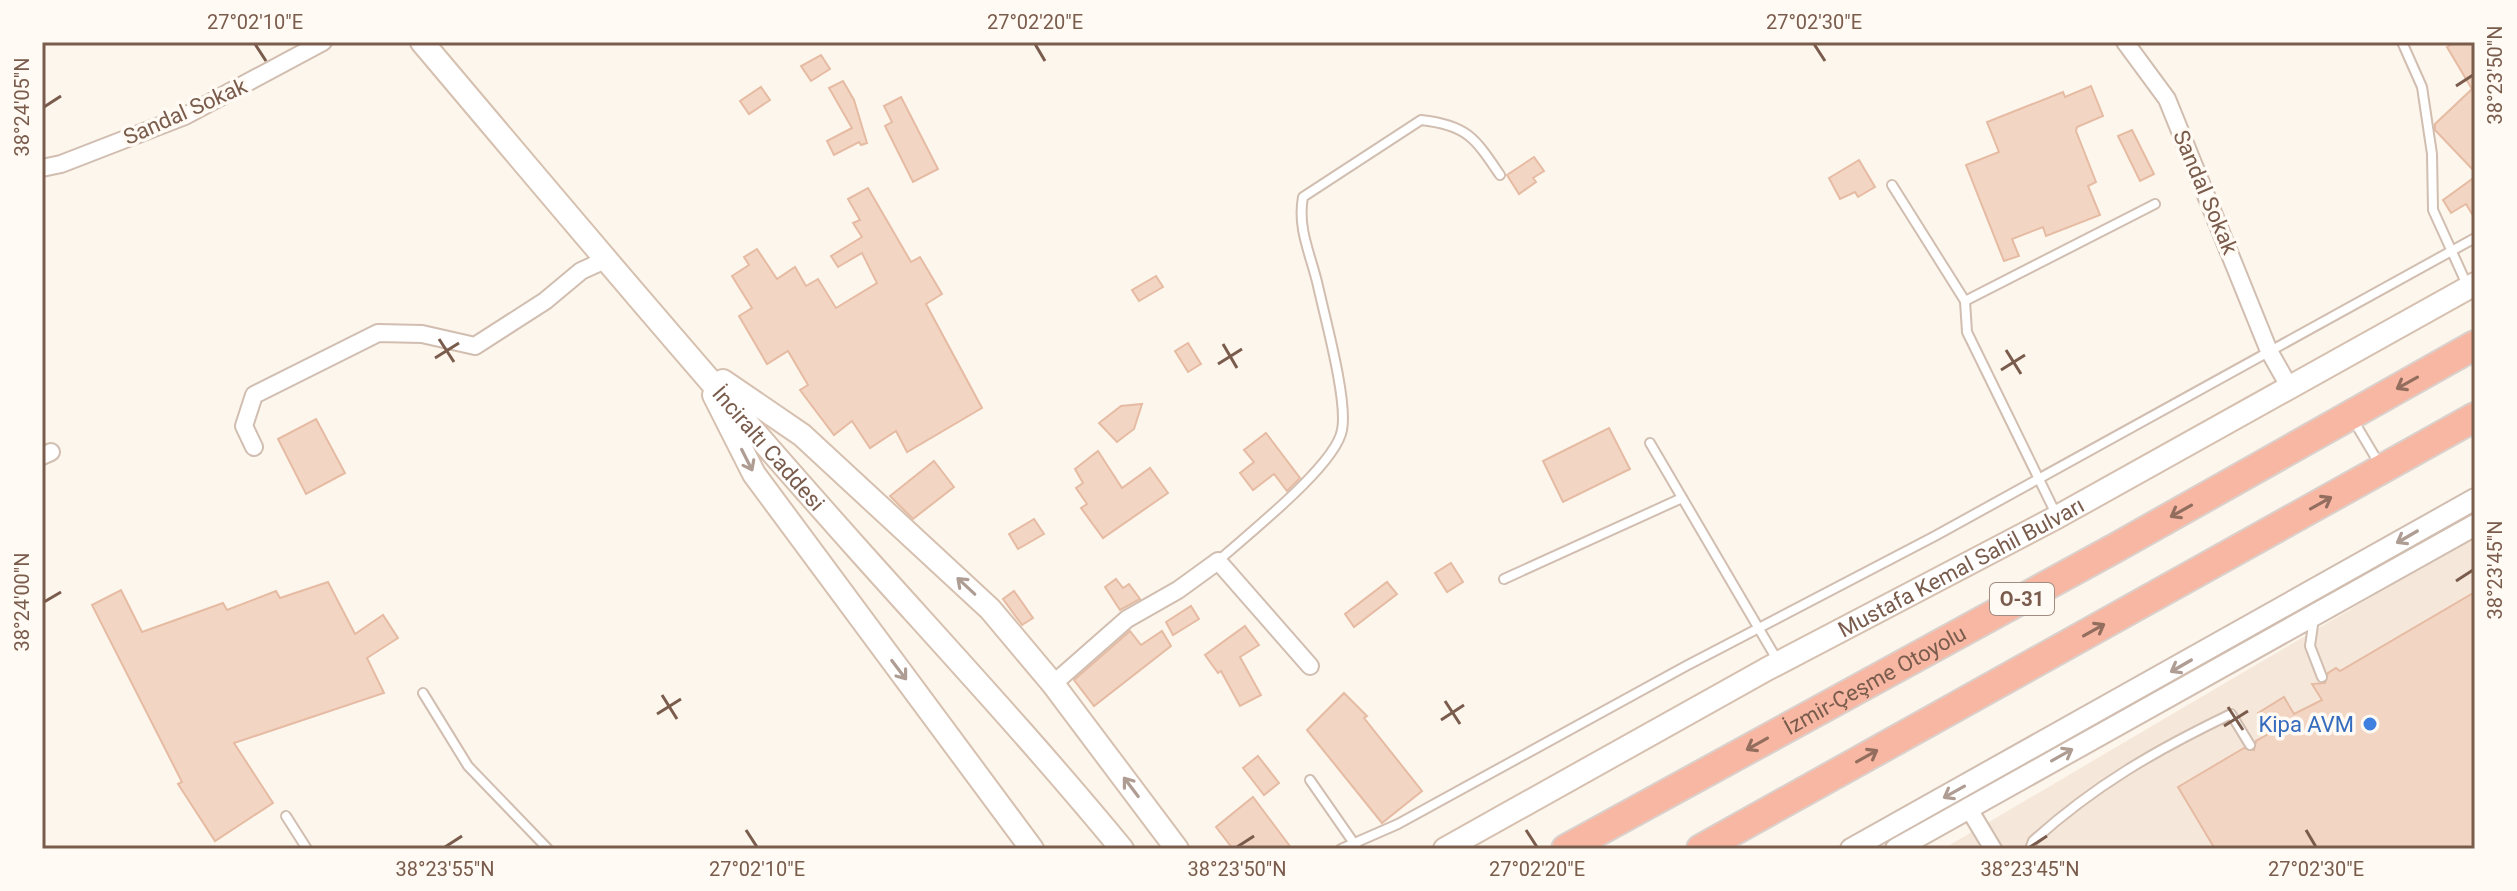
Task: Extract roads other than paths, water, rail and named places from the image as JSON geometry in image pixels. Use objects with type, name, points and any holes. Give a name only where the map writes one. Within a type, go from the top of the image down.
[{"type":"highway","name":"İzmir-Çeşme Otoyolu","points":[[1566,849],[2475,345]]},
{"type":"highway","name":"O-31","points":[[1701,849],[2475,417]]},
{"type":"main road","name":"İnciraltı Caddesi","points":[[422,42],[605,260],[861,553],[1060,773],[1122,849]]},
{"type":"main road","name":"Mustafa Kemal Sahil Bulvarı","points":[[1445,849],[1779,663],[2057,517],[2472,286]]},
{"type":"main road","points":[[699,365],[802,435],[990,609],[1053,684],[1177,849]]},
{"type":"main road","points":[[699,365],[754,474],[1032,849]]},
{"type":"street","name":"Sandal Sokak","points":[[42,168],[61,164],[185,116],[323,42]]},
{"type":"street","name":"Sandal Sokak","points":[[2125,42],[2167,99],[2269,351],[2290,388]]},
{"type":"street","points":[[254,447],[244,426],[254,395],[378,333],[422,334],[475,346],[545,301],[581,271],[605,260]]},
{"type":"street","points":[[1851,849],[2475,499]]},
{"type":"street","points":[[1896,849],[2475,525]]},
{"type":"street","points":[[1053,684],[1127,619],[1178,590],[1218,561],[1310,666]]},
{"type":"street","points":[[1969,809],[1993,849]]},
{"type":"lane","points":[[2402,42],[2422,87],[2432,154],[2433,210],[2472,286]]},
{"type":"lane","points":[[1218,561],[1331,457],[1343,429],[1338,381],[1319,290],[1299,219],[1303,197],[1421,120],[1447,123],[1474,136],[1500,175]]},
{"type":"lane","points":[[1892,185],[1965,301],[1967,332],[2057,517]]},
{"type":"lane","points":[[1965,301],[2155,204]]},
{"type":"lane","points":[[1341,849],[1356,846],[1398,824],[2475,238]]},
{"type":"lane","points":[[2351,415],[2382,469]]},
{"type":"lane","points":[[1650,443],[1779,663]]},
{"type":"lane","points":[[1504,579],[1682,498]]},
{"type":"lane","points":[[2315,617],[2310,646],[2322,677]]},
{"type":"lane","points":[[423,693],[468,766],[548,849]]},
{"type":"lane","points":[[2030,849],[2033,841],[2078,800],[2152,752],[2231,714],[2250,745]]},
{"type":"lane","points":[[1310,780],[1356,846]]},
{"type":"lane","points":[[286,816],[307,849]]},
{"type":"place","name":"Kipa AVM","points":[[2370,724]]}]
